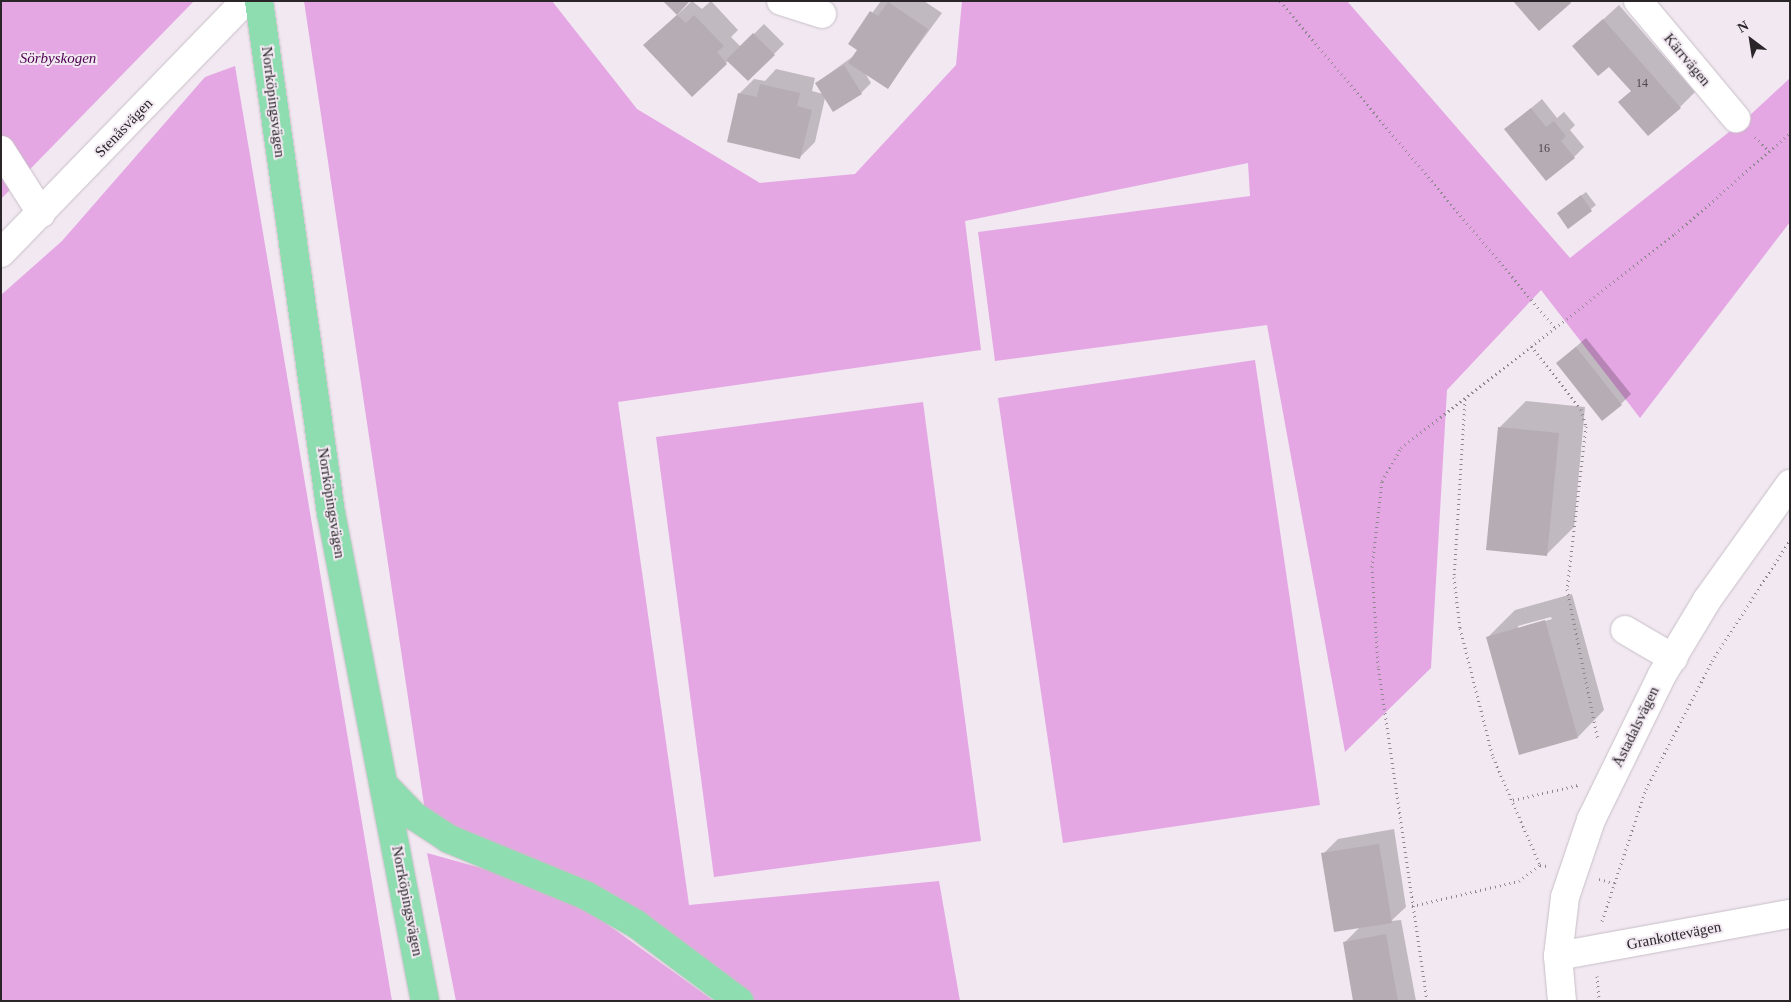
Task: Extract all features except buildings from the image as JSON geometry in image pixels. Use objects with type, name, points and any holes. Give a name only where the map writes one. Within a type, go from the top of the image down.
[{"type":"main road","name":"Norrköpingsvägen","points":[[259,1],[331,513],[425,1001]]},
{"type":"main road","points":[[385,786],[414,816],[449,839],[587,896],[636,924],[739,1001]]},
{"type":"street","name":"Stenåsvägen","points":[[1,253],[245,1]]},
{"type":"street","points":[[781,1],[822,14]]},
{"type":"street","name":"Kärrvägen","points":[[1638,1],[1736,118]]},
{"type":"street","points":[[1,150],[41,213]]},
{"type":"street","name":"Åstadalsvägen","points":[[1562,1001],[1558,956],[1565,897],[1591,820],[1673,658],[1752,532],[1790,484]]},
{"type":"street","points":[[1625,630],[1673,658]]},
{"type":"street","name":"Grankottevägen","points":[[1558,956],[1790,914]]},
{"type":"path","points":[[1280,1],[1555,327]]},
{"type":"path","points":[[1427,1001],[1378,667],[1372,567],[1377,505],[1382,481],[1401,448],[1675,234],[1790,133]]},
{"type":"path","points":[[1531,346],[1581,409],[1586,426],[1567,589],[1599,745]]},
{"type":"path","points":[[1465,398],[1454,577],[1460,628],[1494,757],[1513,800],[1524,836],[1540,865]]},
{"type":"path","points":[[1600,1001],[1596,950],[1613,883],[1646,789],[1684,711],[1790,540]]},
{"type":"path","points":[[1513,800],[1589,782]]},
{"type":"path","points":[[1412,906],[1519,881],[1540,865],[1574,871],[1613,883]]},
{"type":"green space","name":"Sörbyskogen","points":[[1,1],[194,1],[1,199]]},
{"type":"green space","points":[[304,1],[552,1],[637,109],[760,183],[855,174],[956,65],[962,1],[1347,1],[1570,258],[1748,117],[1790,78],[1790,222],[1640,418],[1541,290],[1447,390],[1431,668],[1345,752],[1267,325],[995,361],[978,232],[1250,196],[1248,163],[965,221],[981,350],[618,402],[689,905],[939,881],[960,1001],[746,1001],[575,877],[426,818]]},
{"type":"green space","points":[[235,66],[392,1001],[1,1001],[1,295],[62,241],[205,77]]},
{"type":"green space","points":[[1255,360],[1320,805],[1063,843],[998,398]]},
{"type":"green space","points":[[923,402],[981,841],[714,877],[656,437]]},
{"type":"green space","points":[[427,853],[528,881],[589,911],[714,1001],[456,1001]]}]
